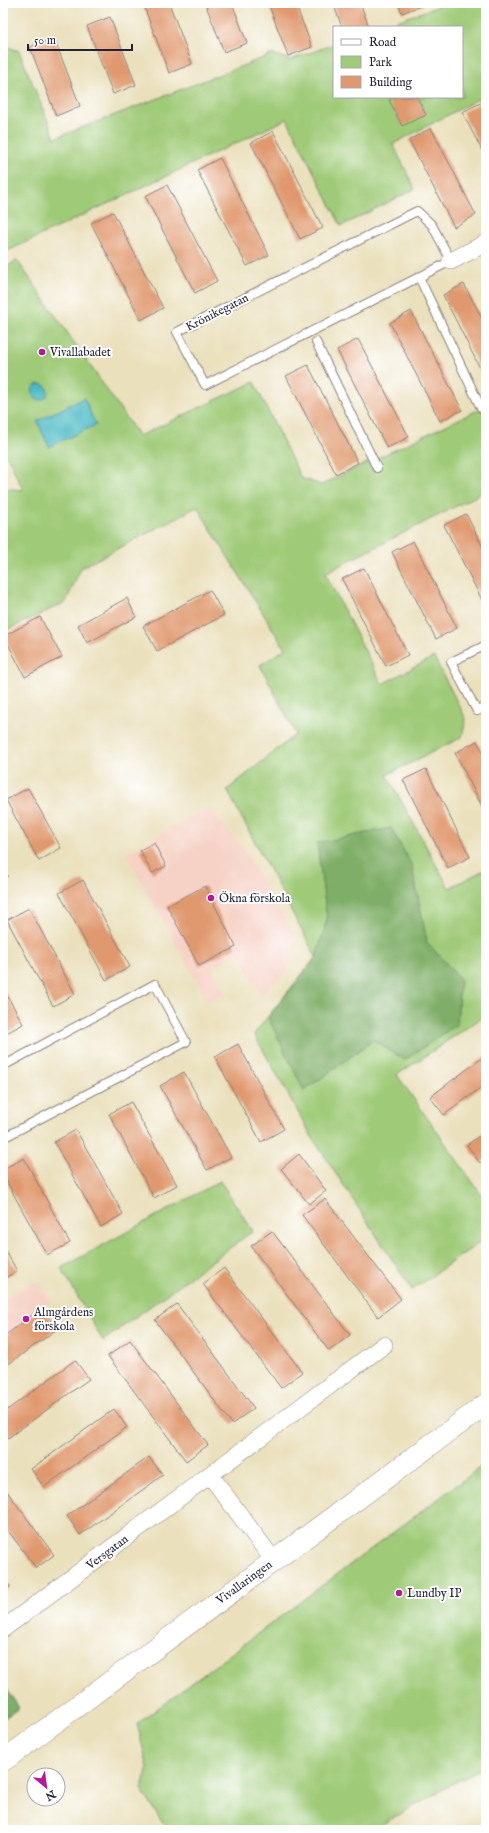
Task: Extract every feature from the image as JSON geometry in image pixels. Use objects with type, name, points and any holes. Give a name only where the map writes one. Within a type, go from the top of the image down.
[{"type":"street","name":"Krönikegatan","points":[[451,261],[486,243]]},
{"type":"street","name":"Versgatan","points":[[3,1629],[384,1345]]},
{"type":"street","name":"Vivallaringen","points":[[3,1761],[486,1404]]},
{"type":"street","points":[[210,1475],[274,1560]]},
{"type":"lane","name":"Krönikegatan","points":[[417,211],[432,225],[451,261],[205,386],[177,332],[417,211]]},
{"type":"lane","points":[[419,277],[481,408]]},
{"type":"lane","points":[[316,342],[376,468]]},
{"type":"lane","points":[[486,645],[451,662],[478,711],[486,707]]},
{"type":"lane","points":[[3,1066],[155,984],[186,1042],[3,1138]]},
{"type":"shaded area","name":"Ökna förskola","points":[[208,807],[243,848],[298,942],[287,971],[261,995],[238,953],[211,968],[225,993],[208,1002],[126,854]]},
{"type":"shaded area","name":"Almgårdens förskola","points":[[34,1282],[39,1283],[51,1302],[42,1308],[57,1329],[3,1368],[3,1299]]},
{"type":"green space","points":[[438,3],[486,3],[486,95],[393,144],[415,189],[341,226],[287,119],[3,253],[3,45],[19,51],[55,138],[273,54],[290,60],[333,44],[333,98],[463,98],[463,26],[383,26],[439,6]]},
{"type":"green space","points":[[17,260],[139,436],[254,382],[301,478],[321,485],[486,406],[486,491],[325,573],[382,684],[434,657],[466,719],[462,737],[387,775],[449,888],[486,869],[486,1015],[397,1075],[486,1201],[486,1238],[412,1290],[312,1137],[254,1034],[316,957],[227,790],[296,734],[260,665],[285,649],[197,507],[81,568],[66,602],[3,632],[3,488],[23,490],[3,447],[3,269]]},
{"type":"green space","points":[[391,828],[412,866],[427,942],[460,979],[457,1024],[405,1060],[373,1040],[304,1091],[268,1017],[316,957],[327,920],[317,843]]},
{"type":"green space","points":[[220,1181],[253,1231],[103,1341],[61,1268]]},
{"type":"green space","name":"Lundby IP","points":[[486,1463],[486,1765],[372,1830],[167,1830],[141,1789],[148,1768],[137,1724]]},
{"type":"green space","points":[[3,1683],[19,1708],[3,1719]]},
{"type":"water","points":[[40,384],[47,389],[48,392],[43,399],[40,400],[33,395],[32,392],[37,385]]},
{"type":"water","points":[[84,398],[96,425],[49,447],[37,421]]},
{"type":"building","points":[[169,3],[192,64],[169,73],[143,4]]},
{"type":"building","points":[[205,3],[232,3],[247,43],[224,52]]},
{"type":"building","points":[[268,3],[295,3],[312,47],[288,56]]},
{"type":"building","points":[[333,3],[360,3],[368,24],[364,26],[342,26]]},
{"type":"building","points":[[398,3],[428,3],[402,13]]},
{"type":"building","points":[[110,17],[136,85],[113,94],[87,26]]},
{"type":"building","points":[[54,38],[80,106],[56,116],[30,47]]},
{"type":"building","points":[[394,98],[418,98],[426,115],[402,126],[389,100]]},
{"type":"building","points":[[485,101],[486,103],[486,158],[462,112]]},
{"type":"building","points":[[431,128],[476,215],[454,227],[409,140]]},
{"type":"building","points":[[273,131],[323,228],[300,239],[251,143]]},
{"type":"building","points":[[220,158],[269,255],[247,266],[197,170]]},
{"type":"building","points":[[167,185],[217,281],[195,293],[145,196]]},
{"type":"building","points":[[113,212],[163,308],[141,320],[91,223]]},
{"type":"building","points":[[464,284],[486,326],[486,380],[443,295]]},
{"type":"building","points":[[411,311],[462,410],[440,421],[390,323]]},
{"type":"building","points":[[358,339],[409,437],[387,448],[337,350]]},
{"type":"building","points":[[308,365],[358,463],[336,474],[286,376]]},
{"type":"building","points":[[466,514],[486,553],[486,608],[444,525]]},
{"type":"building","points":[[413,541],[457,628],[436,639],[392,552]]},
{"type":"building","points":[[364,568],[408,655],[386,666],[342,579]]},
{"type":"building","points":[[210,590],[224,615],[157,651],[143,626]]},
{"type":"building","points":[[127,598],[136,617],[87,643],[78,625]]},
{"type":"building","points":[[40,617],[62,657],[25,677],[4,636]]},
{"type":"building","points":[[477,741],[486,758],[486,814],[455,753]]},
{"type":"building","points":[[426,769],[470,857],[448,868],[403,780]]},
{"type":"building","points":[[28,788],[61,848],[39,861],[6,800]]},
{"type":"building","points":[[154,843],[166,866],[152,873],[140,850]]},
{"type":"building","points":[[3,867],[8,876],[3,879]]},
{"type":"building","points":[[83,880],[130,967],[106,980],[59,893]]},
{"type":"building","points":[[205,886],[236,947],[199,966],[167,906]]},
{"type":"building","points":[[29,908],[75,994],[53,1006],[7,920]]},
{"type":"building","points":[[3,988],[23,1024],[3,1035]]},
{"type":"building","points":[[238,1044],[284,1129],[261,1142],[215,1057]]},
{"type":"building","points":[[486,1055],[486,1084],[444,1115],[430,1097]]},
{"type":"building","points":[[184,1072],[231,1157],[207,1170],[160,1086]]},
{"type":"building","points":[[131,1102],[177,1185],[154,1198],[109,1114]]},
{"type":"building","points":[[76,1130],[123,1214],[101,1227],[54,1142]]},
{"type":"building","points":[[486,1131],[486,1159],[480,1163],[467,1145]]},
{"type":"building","points":[[299,1154],[326,1191],[309,1204],[281,1169]]},
{"type":"building","points":[[24,1158],[70,1243],[47,1255],[3,1175],[3,1169]]},
{"type":"building","points":[[325,1199],[401,1299],[378,1317],[302,1215]]},
{"type":"building","points":[[272,1231],[350,1335],[329,1351],[251,1246]]},
{"type":"building","points":[[3,1246],[17,1271],[3,1279]]},
{"type":"building","points":[[224,1268],[302,1372],[281,1388],[203,1284]]},
{"type":"building","points":[[177,1304],[254,1408],[232,1424],[155,1320]]},
{"type":"building","points":[[42,1308],[57,1329],[3,1368],[3,1337]]},
{"type":"building","points":[[130,1340],[208,1445],[186,1461],[108,1356]]},
{"type":"building","points":[[75,1360],[89,1379],[8,1438],[3,1431],[3,1413]]},
{"type":"building","points":[[114,1409],[127,1427],[44,1487],[31,1469]]},
{"type":"building","points":[[149,1457],[163,1475],[80,1535],[67,1516]]},
{"type":"building","points":[[3,1486],[54,1555],[36,1568],[3,1524]]},
{"type":"building","points":[[3,1577],[10,1587],[3,1592]]},
{"type":"place","name":"Vivallabadet","points":[[42,352]]},
{"type":"place","name":"Ökna förskola","points":[[211,898]]},
{"type":"place","name":"Almgårdens förskola","points":[[26,1319]]},
{"type":"place","name":"Lundby IP","points":[[399,1593]]}]
